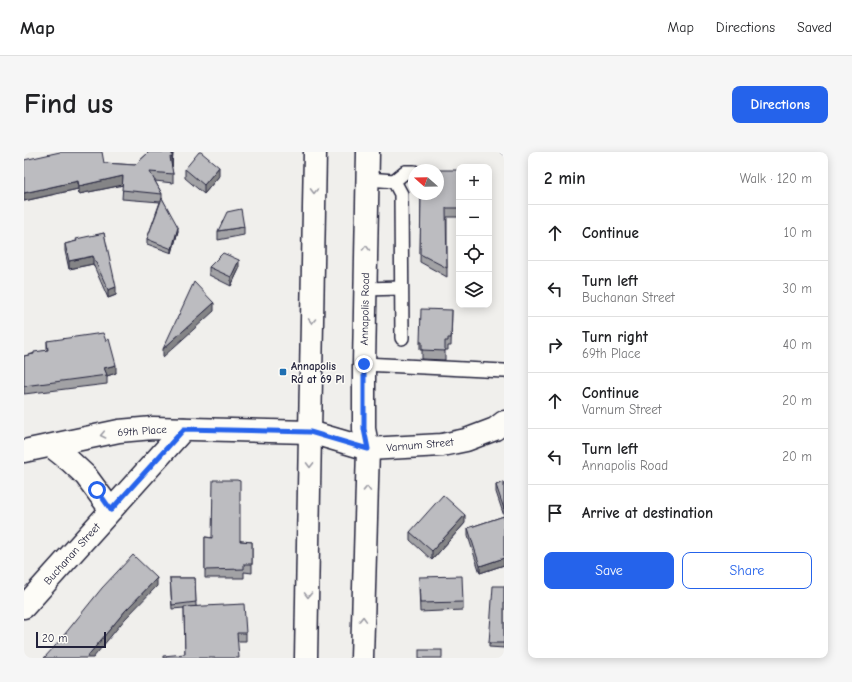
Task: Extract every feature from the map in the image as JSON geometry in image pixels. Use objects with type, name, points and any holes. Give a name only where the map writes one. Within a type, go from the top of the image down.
[{"type":"main road","points":[[306,658],[315,152]]},
{"type":"main road","name":"Annapolis Road","points":[[362,658],[368,449],[364,429],[364,364],[368,152]]},
{"type":"main road","name":"Varnum Street","points":[[310,432],[368,449],[442,445],[466,440],[495,428],[504,422]]},
{"type":"main road","name":"69th Place","points":[[24,451],[126,430],[153,428],[310,432]]},
{"type":"main road","name":"Buchanan Street","points":[[24,607],[184,429]]},
{"type":"main road","points":[[50,446],[70,461],[86,476],[111,510]]},
{"type":"lane","points":[[368,179],[394,181],[405,172],[408,172]]},
{"type":"lane","points":[[394,181],[401,194],[402,338]]},
{"type":"lane","points":[[365,289],[401,288]]},
{"type":"lane","points":[[364,364],[504,371]]},
{"type":"building","points":[[60,152],[102,152],[104,163],[135,165],[148,152],[172,152],[172,158],[170,157],[173,174],[150,172],[162,194],[122,190],[123,176],[79,186],[78,181],[24,193],[24,160]]},
{"type":"building","points":[[199,152],[219,167],[204,185],[185,169]]},
{"type":"building","points":[[444,170],[456,170],[456,208],[446,208],[447,268],[420,254],[421,200],[444,200]]},
{"type":"building","points":[[162,198],[178,227],[172,249],[147,239]]},
{"type":"building","points":[[241,209],[244,227],[218,231],[227,212]]},
{"type":"building","points":[[104,233],[116,287],[108,290],[93,256],[69,261],[65,244],[77,241],[76,239]]},
{"type":"building","points":[[223,253],[239,260],[231,277],[209,267]]},
{"type":"building","points":[[194,282],[214,303],[163,349]]},
{"type":"building","points":[[421,309],[452,310],[451,338],[448,338],[448,341],[445,341],[445,351],[422,350],[422,342],[420,342]]},
{"type":"building","points":[[103,333],[106,341],[109,339],[116,365],[104,368],[107,375],[24,386],[24,356],[34,354],[34,352],[48,350],[47,341]]},
{"type":"building","points":[[213,480],[240,481],[240,541],[252,542],[252,564],[244,564],[244,569],[205,570],[205,537],[212,538]]},
{"type":"building","points":[[504,482],[504,509],[496,485]]},
{"type":"building","points":[[443,495],[465,515],[432,551],[410,532]]},
{"type":"building","points":[[504,516],[504,558],[480,566],[468,528]]},
{"type":"building","points":[[133,555],[157,578],[125,611],[86,658],[44,658],[102,588]]},
{"type":"building","points":[[462,576],[463,602],[420,603],[419,577]]},
{"type":"building","points":[[170,578],[195,578],[196,602],[172,605]]},
{"type":"building","points":[[493,586],[504,586],[504,643],[489,643]]},
{"type":"building","points":[[244,604],[246,633],[237,633],[239,658],[163,658],[163,656],[185,654],[184,607]]},
{"type":"building","points":[[419,650],[442,650],[442,658],[419,658]]},
{"type":"place","name":"Annapolis Rd at 69 Pl","points":[[283,372]]},
{"type":"route","points":[[97,490],[111,510],[184,429],[310,432],[368,449],[364,429],[364,364]]}]
